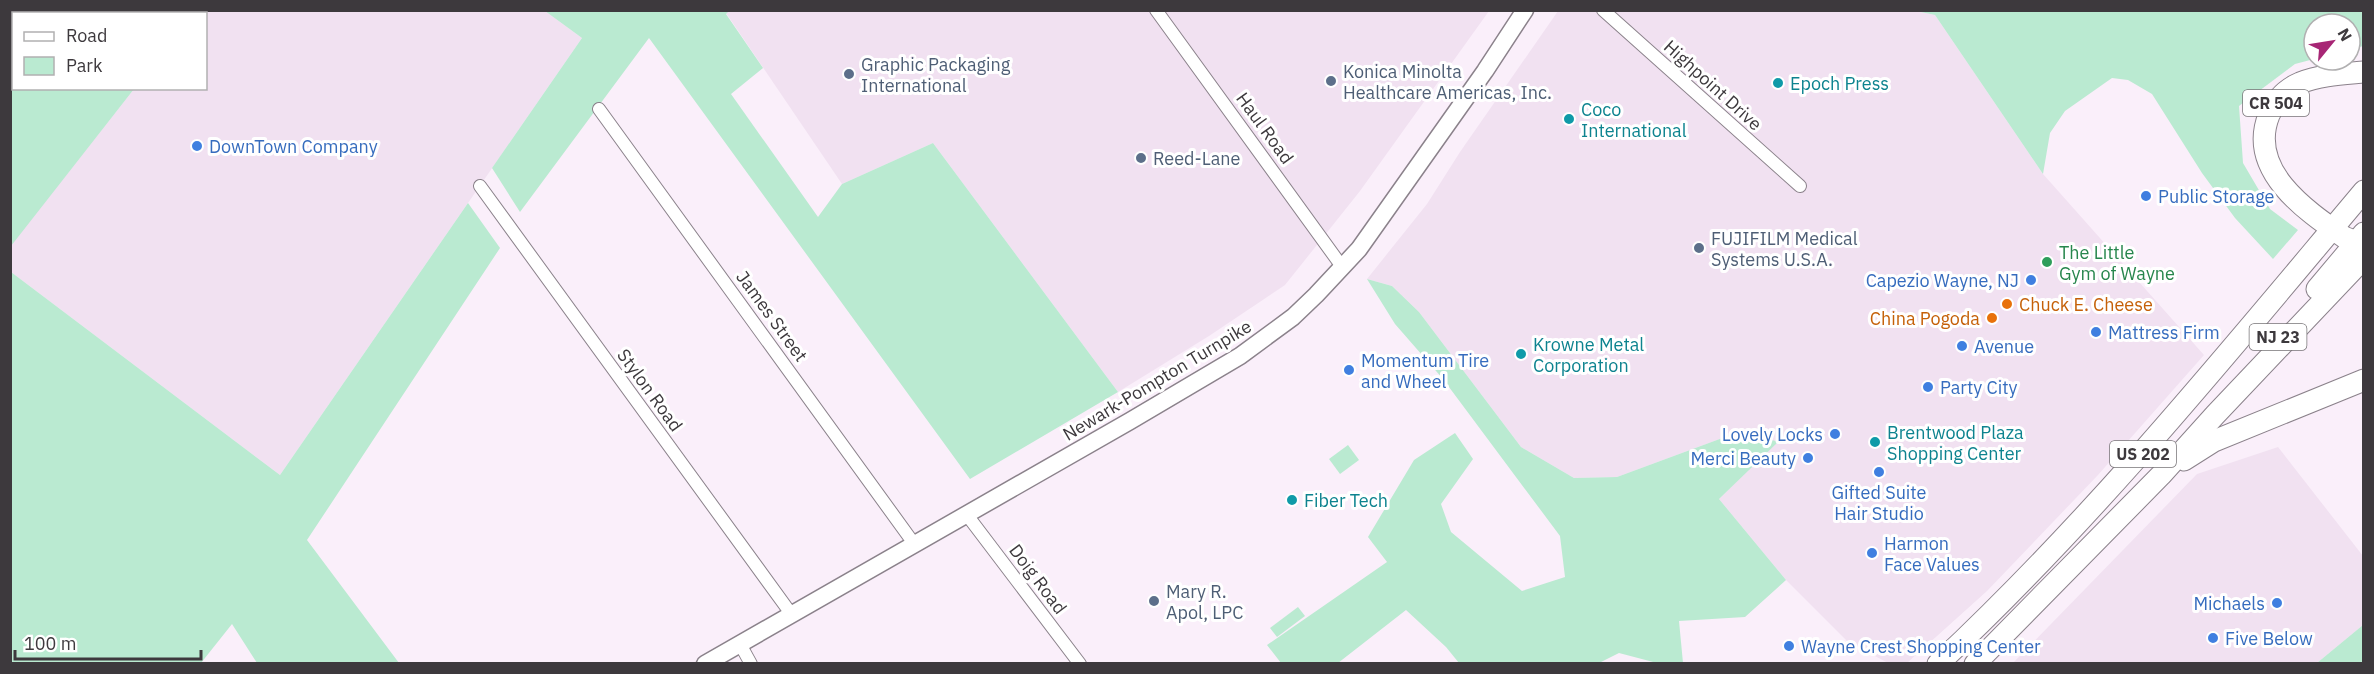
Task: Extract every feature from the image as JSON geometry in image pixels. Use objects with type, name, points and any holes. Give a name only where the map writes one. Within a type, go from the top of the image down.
[{"type":"highway","name":"CR 504","points":[[2358,254],[2282,186],[2268,160],[2265,135],[2273,107],[2292,87],[2320,77],[2364,72]]},
{"type":"highway","name":"US 202","points":[[1938,663],[2024,580],[2117,482],[2184,406],[2364,191]]},
{"type":"highway","points":[[2309,256],[2358,254]]},
{"type":"highway","name":"NJ 23","points":[[2215,415],[2358,254]]},
{"type":"highway","points":[[2161,475],[2214,441],[2364,380]]},
{"type":"highway","name":"US 202","points":[[1975,663],[2161,475],[2215,415]]},
{"type":"main road","name":"Newark-Pompton Turnpike","points":[[705,663],[915,545],[1240,356],[1293,317],[1343,268],[1387,210],[1525,10]]},
{"type":"street","name":"Haul Road","points":[[1156,10],[1343,268]]},
{"type":"street","name":"Highpoint Drive","points":[[1603,10],[1800,186]]},
{"type":"street","name":"James Street","points":[[599,108],[915,545]]},
{"type":"street","name":"Stylon Road","points":[[480,186],[792,615]]},
{"type":"street","name":"Doig Road","points":[[967,515],[1080,663]]},
{"type":"street","points":[[740,644],[750,663]]},
{"type":"shaded area","points":[[729,10],[1489,11],[1360,191],[1285,285],[1209,336],[1118,392],[933,143],[842,184],[726,13]]},
{"type":"shaded area","points":[[545,11],[582,38],[280,475],[11,272],[10,246],[133,90],[207,90],[207,12],[194,12]]},
{"type":"shaded area","points":[[1558,11],[1916,11],[1935,15],[2043,174],[2204,355],[2098,475],[1987,591],[1907,663],[1888,663],[1847,641],[1786,580],[1719,499],[1777,442],[1744,430],[1617,477],[1574,478],[1521,447],[1419,312],[1392,286],[1367,279],[1427,204],[1460,152]]},
{"type":"shaded area","points":[[2278,447],[2363,556],[2363,625],[2317,663],[2012,664],[2197,474]]},
{"type":"green space","points":[[195,10],[194,12],[47,11]]},
{"type":"green space","points":[[545,11],[729,11],[726,14],[763,68],[731,94],[818,217],[842,184],[933,143],[1118,392],[970,479],[649,38],[520,212],[492,168],[582,38]]},
{"type":"green space","points":[[1916,11],[2363,11],[2363,46],[2362,12],[2302,12],[2302,62],[2295,64],[2239,106],[2243,163],[2270,209],[2298,230],[2273,259],[2235,218],[2202,173],[2152,94],[2128,80],[2112,78],[2065,111],[2050,133],[2043,174],[1935,15]]},
{"type":"green space","points":[[12,59],[12,90],[133,90],[11,246],[10,62]]},
{"type":"green space","points":[[468,203],[500,248],[307,540],[399,663],[257,663],[232,624],[201,663],[11,663],[11,272],[280,475]]},
{"type":"green space","points":[[1367,279],[1392,286],[1419,312],[1521,447],[1574,478],[1617,477],[1744,430],[1778,442],[1719,499],[1786,580],[1745,617],[1679,621],[1683,663],[1657,663],[1619,653],[1599,663],[1459,663],[1446,647],[1406,610],[1338,663],[1281,663],[1267,645],[1387,562],[1368,537],[1414,460],[1455,433],[1473,459],[1441,504],[1451,532],[1522,591],[1565,577],[1560,536],[1443,379],[1395,324]]},
{"type":"green space","points":[[1348,445],[1359,460],[1340,474],[1329,459]]},
{"type":"green space","points":[[1298,607],[1305,616],[1277,637],[1270,628]]},
{"type":"green space","points":[[2363,625],[2363,663],[2317,663]]},
{"type":"place","name":"Graphic Packaging International","points":[[849,74]]},
{"type":"place","name":"Konica Minolta Healthcare Americas, Inc.","points":[[1331,81]]},
{"type":"place","name":"Epoch Press","points":[[1778,83]]},
{"type":"place","name":"Coco International","points":[[1569,119]]},
{"type":"place","name":"DownTown Company","points":[[197,146]]},
{"type":"place","name":"Reed-Lane","points":[[1141,158]]},
{"type":"place","name":"Public Storage","points":[[2146,196]]},
{"type":"place","name":"FUJIFILM Medical Systems U.S.A.","points":[[1699,248]]},
{"type":"place","name":"The Little Gym of Wayne","points":[[2047,262]]},
{"type":"place","name":"Capezio Wayne, NJ","points":[[2031,280]]},
{"type":"place","name":"Chuck E. Cheese","points":[[2007,304]]},
{"type":"place","name":"China Pogoda","points":[[1992,318]]},
{"type":"place","name":"Mattress Firm","points":[[2096,332]]},
{"type":"place","name":"Avenue","points":[[1962,346]]},
{"type":"place","name":"Krowne Metal Corporation","points":[[1521,354]]},
{"type":"place","name":"Momentum Tire and Wheel","points":[[1349,370]]},
{"type":"place","name":"Party City","points":[[1928,387]]},
{"type":"place","name":"Lovely Locks","points":[[1835,434]]},
{"type":"place","name":"Brentwood Plaza Shopping Center","points":[[1875,442]]},
{"type":"place","name":"Merci Beauty","points":[[1808,458]]},
{"type":"place","name":"Gifted Suite Hair Studio","points":[[1879,472]]},
{"type":"place","name":"Fiber Tech","points":[[1292,500]]},
{"type":"place","name":"Harmon Face Values","points":[[1872,553]]},
{"type":"place","name":"Mary R. Apol, LPC","points":[[1154,601]]},
{"type":"place","name":"Michaels","points":[[2277,603]]},
{"type":"place","name":"Five Below","points":[[2213,638]]},
{"type":"place","name":"Wayne Crest Shopping Center","points":[[1789,646]]}]
